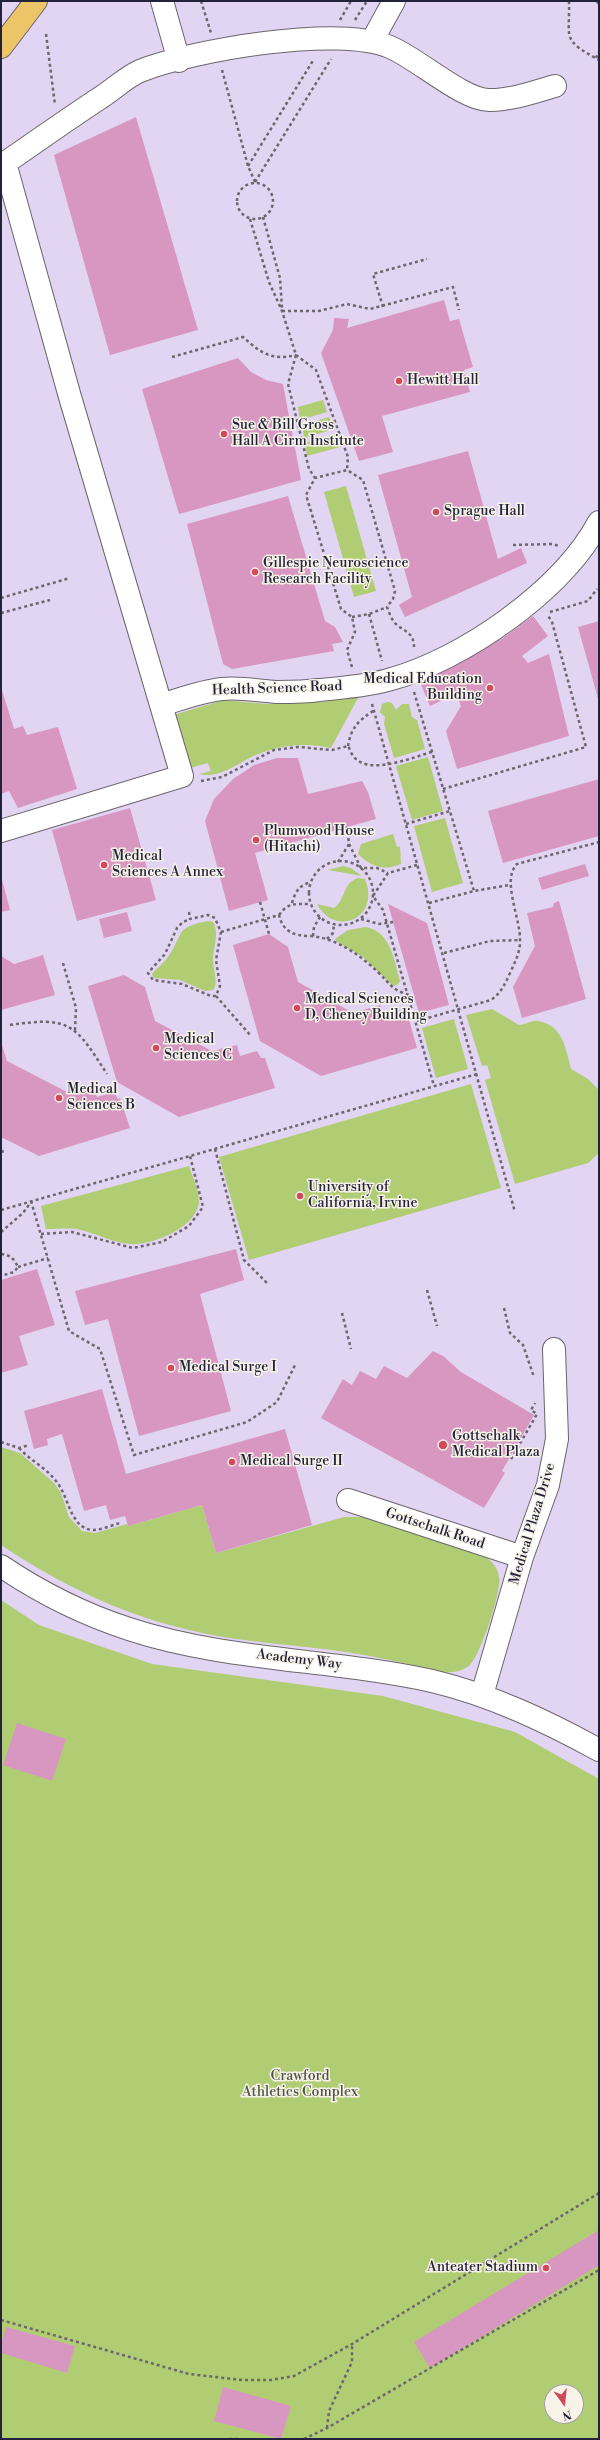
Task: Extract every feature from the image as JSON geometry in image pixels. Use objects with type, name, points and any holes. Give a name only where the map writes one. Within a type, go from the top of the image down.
[{"type":"main road","points":[[1,47],[36,1]]},
{"type":"street","points":[[162,1],[179,61]]},
{"type":"street","points":[[372,41],[394,1]]},
{"type":"street","points":[[1,831],[182,776],[70,397],[5,163],[139,71],[217,51],[257,44],[335,39],[372,41],[390,47],[410,57],[480,99],[506,99],[555,86]]},
{"type":"street","name":"Health Science Road","points":[[161,705],[211,690],[224,689],[278,692],[319,690],[380,682],[412,672],[478,639],[522,609],[540,605],[559,575],[599,522]]},
{"type":"street","name":"Medical Plaza Drive","points":[[482,1695],[522,1557],[548,1485],[557,1439],[554,1349]]},
{"type":"street","name":"Gottschalk Road","points":[[348,1500],[522,1557]]},
{"type":"street","name":"Academy Way","points":[[1,1566],[66,1604],[94,1617],[149,1635],[211,1648],[382,1671],[433,1681],[482,1695],[529,1714],[599,1750]]},
{"type":"path","points":[[201,1],[217,51],[248,166],[255,182]]},
{"type":"path","points":[[255,182],[335,39],[351,1]]},
{"type":"path","points":[[248,166],[335,39],[367,1]]},
{"type":"path","points":[[569,1],[567,25],[570,35],[578,48],[598,59],[599,52]]},
{"type":"path","points":[[597,1],[599,5]]},
{"type":"path","points":[[46,34],[58,127]]},
{"type":"path","points":[[255,182],[266,186],[272,198],[269,211],[263,217],[250,219],[242,215],[237,196],[245,185],[255,182]]},
{"type":"path","points":[[263,217],[280,278],[282,311]]},
{"type":"path","points":[[250,219],[269,282],[282,311],[296,355],[288,384],[309,469],[315,478]]},
{"type":"path","points":[[383,307],[373,274],[427,259]]},
{"type":"path","points":[[282,311],[319,311],[347,304],[370,309],[383,307],[453,287],[459,310]]},
{"type":"path","points":[[172,357],[243,336],[256,349],[271,357],[285,358],[296,355]]},
{"type":"path","points":[[296,355],[316,370],[348,457],[347,470]]},
{"type":"path","points":[[352,617],[369,614],[387,607],[393,599],[395,591],[363,480],[347,470],[315,478],[306,495],[341,609],[352,617],[355,632],[347,650],[352,666]]},
{"type":"path","points":[[513,545],[552,544],[576,554]]},
{"type":"path","points":[[1,598],[70,578]]},
{"type":"path","points":[[540,605],[588,601],[596,589]]},
{"type":"path","points":[[1,612],[50,600]]},
{"type":"path","points":[[443,789],[586,747],[552,622],[540,605]]},
{"type":"path","points":[[387,607],[393,621],[404,628],[411,636],[414,645],[412,686],[474,891]]},
{"type":"path","points":[[369,614],[380,682],[372,711],[444,953],[458,1010],[515,1212]]},
{"type":"path","points":[[372,711],[359,721],[350,732],[348,746],[354,758],[369,765],[388,765],[432,752]]},
{"type":"path","points":[[182,776],[199,781],[222,777],[253,759],[274,750],[298,747],[332,750],[348,746]]},
{"type":"path","points":[[406,824],[450,811]]},
{"type":"path","points":[[347,828],[349,844],[361,868],[368,876],[372,886],[373,896],[383,910],[409,995],[434,1086]]},
{"type":"path","points":[[416,1021],[491,1000],[498,996],[519,953],[520,940],[515,903],[510,885],[511,870],[517,864],[599,842]]},
{"type":"path","points":[[338,862],[349,844]]},
{"type":"path","points":[[388,873],[373,896],[367,912],[361,919],[352,923],[334,924],[320,917],[312,904],[310,897],[312,882],[322,868],[338,862],[354,864],[361,868],[377,868],[388,873],[418,865]]},
{"type":"path","points":[[292,903],[295,892],[300,885],[312,882]]},
{"type":"path","points":[[429,904],[474,891],[510,885]]},
{"type":"path","points":[[260,902],[269,934]]},
{"type":"path","points":[[221,932],[278,915],[284,908],[292,903],[312,904]]},
{"type":"path","points":[[189,912],[190,919]]},
{"type":"path","points":[[216,996],[219,993],[220,986],[216,960],[221,932],[215,918],[208,915],[190,919],[183,922],[177,928],[165,954],[154,968],[149,970],[150,976],[153,980],[182,984],[211,996],[216,996],[251,1036]]},
{"type":"path","points":[[278,915],[282,926],[290,933],[327,939],[352,952],[364,961],[395,991],[409,995]]},
{"type":"path","points":[[313,936],[314,926],[320,917]]},
{"type":"path","points":[[361,919],[369,923],[387,924],[393,922]]},
{"type":"path","points":[[327,939],[333,933],[334,924]]},
{"type":"path","points":[[444,953],[490,941],[520,940]]},
{"type":"path","points":[[63,962],[76,1008],[76,1031]]},
{"type":"path","points":[[10,1025],[41,1020],[66,1024],[76,1031],[89,1045],[107,1074]]},
{"type":"path","points":[[1,1210],[477,1074]]},
{"type":"path","points":[[215,1149],[244,1260],[267,1283]]},
{"type":"path","points":[[41,1234],[72,1232],[133,1248],[162,1242],[189,1226],[203,1207],[190,1156]]},
{"type":"path","points":[[1,1232],[23,1213],[31,1201]]},
{"type":"path","points":[[31,1201],[69,1331],[100,1349],[134,1455],[248,1422],[277,1402],[296,1363]]},
{"type":"path","points":[[1,1254],[8,1255],[15,1259],[18,1267]]},
{"type":"path","points":[[1,1276],[14,1272],[18,1267],[48,1258]]},
{"type":"path","points":[[427,1290],[437,1326]]},
{"type":"path","points":[[504,1308],[510,1333],[522,1345],[537,1385]]},
{"type":"path","points":[[342,1313],[351,1349]]},
{"type":"path","points":[[511,1459],[537,1414],[531,1410],[536,1399]]},
{"type":"path","points":[[1,1442],[19,1448],[29,1459],[56,1480],[68,1499],[75,1520],[83,1528],[94,1530],[120,1523]]},
{"type":"path","points":[[19,1448],[29,1445]]},
{"type":"path","points":[[1,2320],[189,2374],[242,2380],[271,2380],[294,2376],[352,2344],[599,2193]]},
{"type":"path","points":[[304,2439],[327,2428],[599,2270]]},
{"type":"path","points":[[327,2428],[329,2411],[352,2362],[352,2344]]},
{"type":"path","points":[[229,2439],[241,2439]]},
{"type":"shaded area","name":"University of California, Irvine","points":[[1,1],[599,1],[599,2439],[1,2439]]},
{"type":"green space","points":[[323,400],[327,412],[300,420],[298,407]]},
{"type":"green space","points":[[329,417],[334,429],[304,438],[302,425]]},
{"type":"green space","points":[[336,434],[340,447],[307,456],[305,443]]},
{"type":"green space","points":[[346,486],[376,591],[354,597],[324,492]]},
{"type":"green space","points":[[359,696],[331,748],[312,745],[283,747],[256,755],[222,772],[207,775],[199,774],[211,771],[208,763],[190,768],[173,715],[224,700],[267,704],[322,702]]},
{"type":"green space","points":[[387,702],[392,703],[396,710],[402,704],[409,704],[412,717],[417,720],[425,749],[394,758],[384,724],[385,717],[380,712],[382,704]]},
{"type":"green space","points":[[428,757],[443,811],[412,820],[396,766]]},
{"type":"green space","points":[[445,818],[463,883],[432,892],[414,826]]},
{"type":"green space","points":[[393,834],[397,847],[400,846],[401,864],[389,867],[373,865],[358,854],[361,844]]},
{"type":"green space","points":[[343,866],[351,868],[362,876],[328,870]]},
{"type":"green space","points":[[358,878],[365,879],[368,892],[367,904],[362,913],[354,919],[345,921],[335,920],[325,915],[317,904],[334,908],[341,901],[349,884]]},
{"type":"green space","points":[[209,921],[213,922],[216,931],[213,960],[216,984],[213,990],[205,991],[180,980],[154,978],[152,974],[168,957],[185,928]]},
{"type":"green space","points":[[366,927],[381,935],[390,948],[400,981],[397,985],[393,986],[363,957],[335,939],[348,930]]},
{"type":"green space","points":[[492,1009],[519,1025],[538,1021],[553,1027],[562,1039],[565,1046],[571,1069],[588,1079],[599,1090],[599,1153],[588,1163],[515,1184],[485,1080],[491,1078],[487,1065],[482,1066],[466,1015]]},
{"type":"green space","points":[[454,1019],[468,1069],[436,1078],[422,1028]]},
{"type":"green space","points":[[471,1084],[501,1188],[249,1260],[219,1157]]},
{"type":"green space","points":[[189,1166],[199,1197],[197,1210],[183,1227],[161,1238],[150,1242],[130,1244],[77,1229],[46,1229],[41,1206]]},
{"type":"green space","points":[[1,1447],[20,1453],[54,1483],[61,1493],[69,1517],[82,1531],[95,1533],[127,1524],[128,1526],[202,1505],[216,1553],[344,1517],[368,1517],[486,1557],[496,1568],[499,1577],[499,1584],[494,1609],[484,1637],[470,1665],[456,1672],[441,1672],[346,1652],[238,1639],[202,1633],[174,1626],[122,1609],[97,1599],[48,1574],[1,1545]]},
{"type":"green space","name":"Crawford Athletics Complex","points":[[1,1600],[39,1625],[152,1664],[383,1696],[515,1732],[599,1779],[599,2439],[1,2439]]},
{"type":"building","points":[[136,117],[198,330],[110,355],[54,155]]},
{"type":"building","name":"Hewitt Hall","points":[[444,300],[450,321],[459,319],[473,367],[464,370],[470,392],[382,416],[393,452],[359,461],[321,353],[333,330],[334,318],[349,319],[347,328]]},
{"type":"building","name":"Sue & Bill Gross Hall A Cirm Institute","points":[[238,358],[251,372],[266,380],[283,384],[301,480],[179,514],[142,389]]},
{"type":"building","name":"Sprague Hall","points":[[468,451],[498,559],[521,548],[527,563],[405,617],[399,605],[412,597],[378,475]]},
{"type":"building","name":"Gillespie Neuroscience Research Facility","points":[[288,496],[325,621],[335,627],[343,642],[332,644],[334,651],[232,669],[223,664],[187,524]]},
{"type":"building","name":"Medical Education Building","points":[[533,616],[548,636],[522,656],[528,663],[549,654],[569,736],[457,769],[446,731],[461,706],[456,694],[430,706],[420,682],[503,638]]},
{"type":"building","points":[[599,621],[599,702],[578,627]]},
{"type":"building","points":[[1,687],[14,729],[23,726],[27,735],[58,727],[77,789],[18,808],[9,791],[1,794]]},
{"type":"building","name":"Plumwood House (Hitachi)","points":[[277,758],[298,758],[308,794],[362,781],[368,792],[376,819],[255,853],[268,900],[229,911],[205,821],[214,799],[233,779],[254,765]]},
{"type":"building","points":[[599,779],[599,836],[503,863],[488,811]]},
{"type":"building","name":"Medical Sciences A Annex","points":[[130,808],[156,900],[77,921],[52,830]]},
{"type":"building","points":[[585,864],[589,876],[542,890],[538,878]]},
{"type":"building","points":[[1,876],[10,910],[1,912]]},
{"type":"building","points":[[559,901],[586,999],[522,1018],[513,987],[535,946],[527,913],[553,907],[554,903]]},
{"type":"building","points":[[388,904],[427,923],[449,1005],[419,1013]]},
{"type":"building","points":[[127,912],[132,931],[104,938],[99,919]]},
{"type":"building","name":"Medical Sciences D, Cheney Building","points":[[269,934],[288,947],[298,982],[353,1013],[380,1005],[383,1015],[400,1010],[398,1018],[408,1016],[417,1048],[321,1076],[260,1041],[233,945]]},
{"type":"building","points":[[43,955],[55,995],[1,1010],[1,956],[14,964]]},
{"type":"building","name":"Medical Sciences C","points":[[124,975],[145,987],[155,1021],[212,1051],[237,1045],[240,1056],[257,1051],[261,1058],[265,1058],[275,1088],[179,1117],[117,1082],[88,986]]},
{"type":"building","name":"Medical Sciences B","points":[[1,1042],[7,1061],[69,1093],[92,1085],[97,1097],[114,1092],[118,1099],[120,1098],[130,1128],[39,1156],[1,1137]]},
{"type":"building","name":"Medical Surge I","points":[[236,1249],[244,1280],[200,1294],[231,1411],[139,1436],[108,1319],[85,1325],[75,1291]]},
{"type":"building","points":[[37,1269],[55,1325],[19,1336],[28,1365],[1,1373],[1,1280]]},
{"type":"building","name":"Gottschalk Medical Plaza","points":[[433,1351],[443,1356],[461,1372],[534,1415],[502,1471],[505,1473],[484,1508],[321,1418],[343,1379],[352,1385],[360,1371],[376,1379],[384,1366],[407,1378]]},
{"type":"building","name":"Medical Surge II","points":[[102,1389],[126,1474],[285,1429],[312,1525],[216,1553],[202,1505],[128,1526],[125,1516],[110,1520],[106,1505],[84,1511],[62,1434],[47,1439],[48,1445],[34,1449],[24,1411]]},
{"type":"building","points":[[17,1723],[66,1739],[52,1781],[3,1765]]},
{"type":"building","points":[[599,2230],[599,2265],[430,2368],[414,2342]]},
{"type":"building","points":[[6,2327],[75,2346],[67,2373],[1,2353],[1,2344]]},
{"type":"building","points":[[223,2387],[291,2406],[281,2439],[214,2421]]},
{"type":"place","name":"Hewitt Hall","points":[[399,381]]},
{"type":"place","name":"Sue & Bill Gross Hall A Cirm Institute","points":[[224,434]]},
{"type":"place","name":"Sprague Hall","points":[[436,512]]},
{"type":"place","name":"Gillespie Neuroscience Research Facility","points":[[255,572]]},
{"type":"place","name":"Medical Education Building","points":[[490,688]]},
{"type":"place","name":"Plumwood House (Hitachi)","points":[[256,840]]},
{"type":"place","name":"Medical Sciences A Annex","points":[[104,865]]},
{"type":"place","name":"Medical Sciences D, Cheney Building","points":[[297,1008]]},
{"type":"place","name":"Medical Sciences C","points":[[156,1048]]},
{"type":"place","name":"Medical Sciences B","points":[[59,1098]]},
{"type":"place","name":"University of California, Irvine","points":[[300,1196]]},
{"type":"place","name":"Medical Surge I","points":[[171,1368]]},
{"type":"place","name":"Gottschalk Medical Plaza","points":[[443,1445]]},
{"type":"place","name":"Medical Surge II","points":[[232,1462]]},
{"type":"place","name":"Anteater Stadium","points":[[546,2268]]}]
